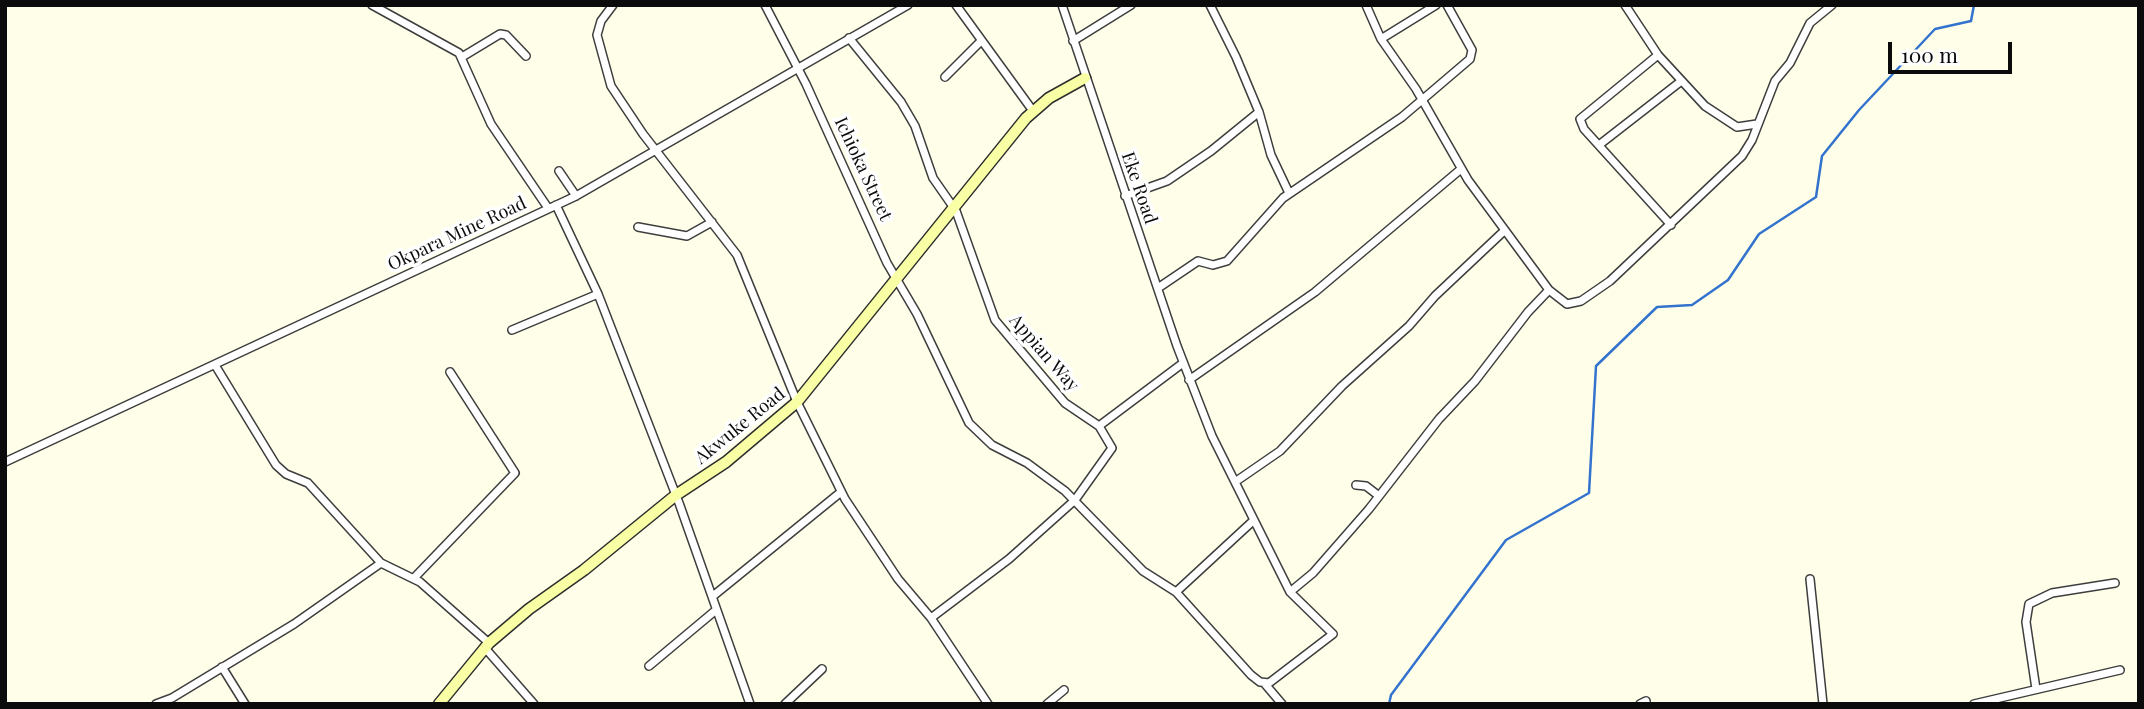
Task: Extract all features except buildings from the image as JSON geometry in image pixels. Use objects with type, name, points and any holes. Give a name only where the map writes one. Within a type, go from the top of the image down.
[{"type":"main road","name":"Akwuke Road","points":[[439,704],[487,646],[676,495],[726,462],[797,402],[1033,111],[1084,78]]},
{"type":"street","points":[[372,5],[401,24],[455,50],[462,57],[491,124],[552,207],[598,294],[676,495],[750,704]]},
{"type":"street","points":[[613,5],[601,21],[597,35],[609,79],[622,105],[740,262],[797,402],[841,492],[898,579],[931,618],[989,704]]},
{"type":"street","name":"Ichioka Street","points":[[765,5],[799,70],[897,282],[917,314],[969,423],[992,444],[1045,475],[1075,500],[1143,570],[1176,592],[1251,675],[1265,684],[1282,704]]},
{"type":"street","name":"Okpara Mine Road","points":[[5,462],[576,196],[908,5]]},
{"type":"street","points":[[956,5],[1033,111]]},
{"type":"street","name":"Eke Road","points":[[1062,5],[1084,78],[1189,380],[1212,436],[1290,592]]},
{"type":"street","points":[[1073,41],[1131,5]]},
{"type":"street","points":[[1210,5],[1236,57],[1259,112],[1270,155],[1289,193]]},
{"type":"street","points":[[1366,5],[1381,39],[1422,99],[1461,169],[1504,231],[1549,290],[1563,303],[1581,301],[1610,281],[1742,156],[1752,140],[1775,81],[1790,63],[1807,26],[1832,5]]},
{"type":"street","points":[[1381,39],[1436,5]]},
{"type":"street","points":[[1158,288],[1198,261],[1213,265],[1227,261],[1289,193],[1391,125],[1470,59],[1473,53],[1447,5]]},
{"type":"street","points":[[1625,5],[1658,55],[1680,82],[1732,125],[1742,127],[1757,124]]},
{"type":"street","points":[[462,57],[500,34],[506,36],[526,56]]},
{"type":"street","name":"Appian Way","points":[[849,38],[906,110],[921,138],[933,178],[954,208],[995,320],[1065,402],[1099,426]]},
{"type":"street","points":[[945,77],[981,41]]},
{"type":"street","points":[[1658,55],[1581,117],[1584,129],[1671,225]]},
{"type":"street","points":[[1599,145],[1680,82]]},
{"type":"street","points":[[1125,196],[1167,181],[1211,151],[1259,112]]},
{"type":"street","points":[[1189,380],[1315,292],[1461,169]]},
{"type":"street","points":[[559,171],[576,196]]},
{"type":"street","points":[[638,227],[687,236],[712,222]]},
{"type":"street","points":[[1236,482],[1280,451],[1342,386],[1409,326],[1441,290],[1504,231]]},
{"type":"street","points":[[1265,684],[1333,636],[1333,632],[1290,592],[1313,573],[1380,496],[1439,419],[1475,381],[1528,312],[1549,290]]},
{"type":"street","points":[[512,330],[598,294]]},
{"type":"street","points":[[931,618],[1009,559],[1075,500],[1111,452],[1111,444],[1099,426],[1183,363]]},
{"type":"street","points":[[215,365],[276,465],[286,474],[308,483],[381,563],[414,578],[487,646],[534,704]]},
{"type":"street","points":[[414,578],[514,473],[450,372]]},
{"type":"street","points":[[1356,485],[1366,485],[1380,496]]},
{"type":"street","points":[[713,596],[841,492]]},
{"type":"street","points":[[1176,592],[1254,520]]},
{"type":"street","points":[[156,704],[172,698],[317,610],[381,563]]},
{"type":"street","points":[[1810,579],[1823,704]]},
{"type":"street","points":[[2036,688],[2026,622],[2029,604],[2052,593],[2115,583]]},
{"type":"street","points":[[649,666],[716,610]]},
{"type":"street","points":[[222,667],[245,704]]},
{"type":"street","points":[[785,704],[821,669]]},
{"type":"street","points":[[1974,704],[2120,670]]},
{"type":"street","points":[[1047,704],[1064,690]]},
{"type":"waterway","points":[[1389,704],[1391,695],[1506,540],[1589,493],[1596,366],[1657,307],[1692,305],[1728,280],[1759,234],[1816,197],[1822,156],[1859,110],[1935,29],[1971,21],[1974,5]]}]
